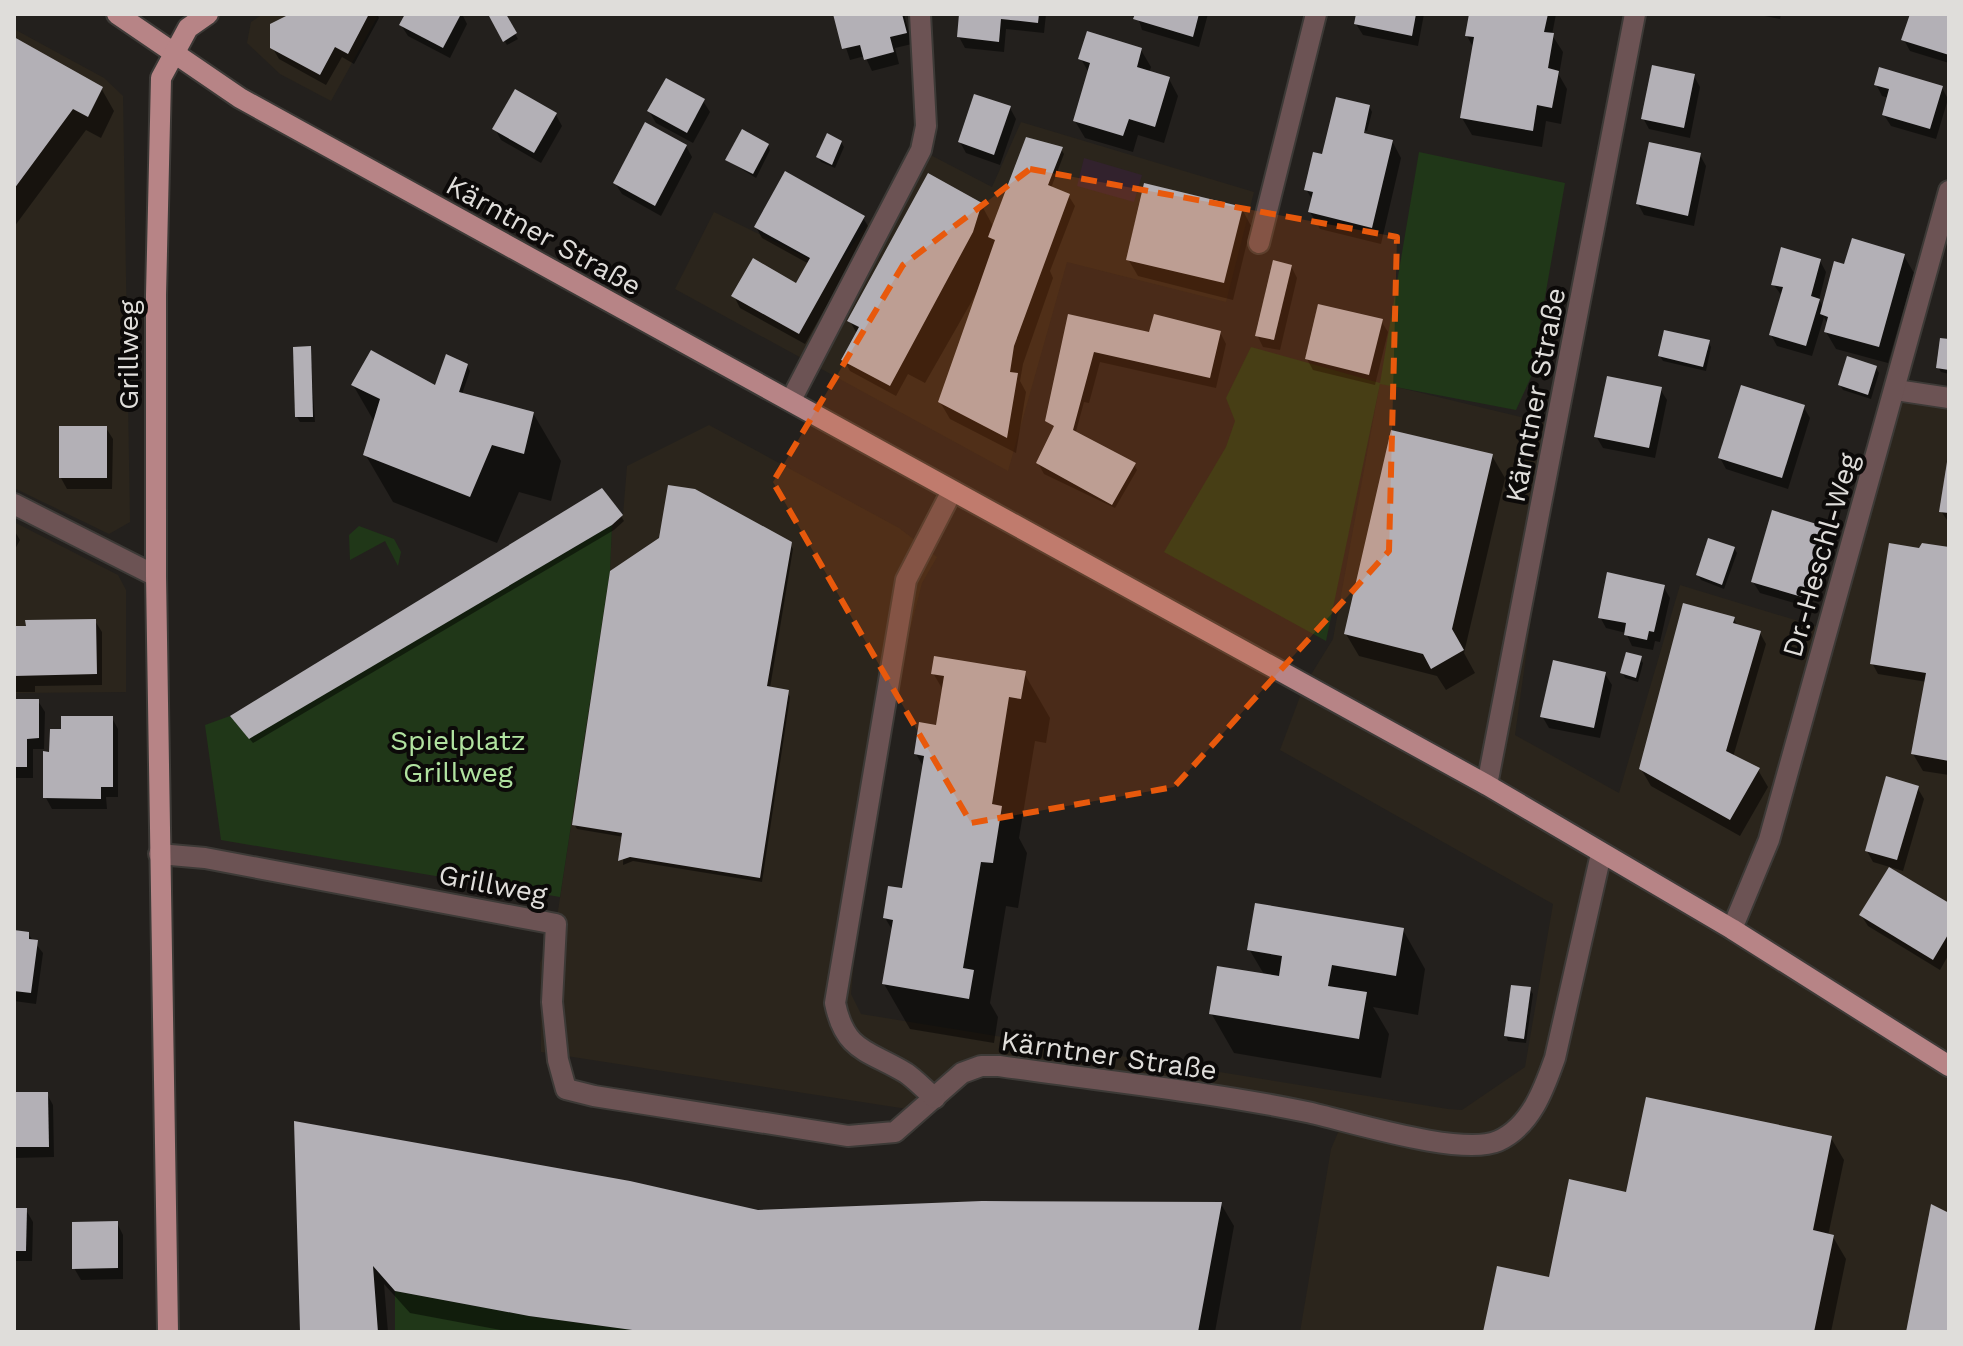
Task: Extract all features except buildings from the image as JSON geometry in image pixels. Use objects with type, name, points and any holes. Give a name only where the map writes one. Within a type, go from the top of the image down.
[{"type":"main road","name":"Kärntner Straße","points":[[117,14],[240,98],[1487,785],[1732,929],[1949,1066]]},
{"type":"main road","name":"Grillweg","points":[[168,1332],[156,576],[156,295],[161,78],[188,28],[208,14]]},
{"type":"street","points":[[791,400],[921,150],[926,126],[920,14]]},
{"type":"street","points":[[1259,243],[1316,14]]},
{"type":"street","name":"Kärntner Straße","points":[[1487,785],[1635,14]]},
{"type":"street","name":"Dr.-Heschl-Weg","points":[[1732,929],[1769,840],[1896,390],[1920,285],[1949,191]]},
{"type":"street","points":[[1896,390],[1949,398]]},
{"type":"street","points":[[935,1098],[907,1074],[850,1041],[840,1025],[835,1003],[906,580],[952,491]]},
{"type":"street","points":[[14,504],[156,576]]},
{"type":"street","name":"Grillweg","points":[[159,854],[205,858],[556,924],[552,1002],[558,1060],[566,1089],[848,1136],[895,1132],[935,1098]]},
{"type":"street","name":"Kärntner Straße","points":[[935,1098],[962,1073],[981,1066],[999,1066],[1309,1112],[1460,1145],[1497,1142],[1521,1124],[1536,1106],[1550,1073],[1601,854]]},
{"type":"highlighted area","points":[[1030,169],[1397,237],[1389,551],[1174,787],[971,823],[773,482],[903,265]]},
{"type":"shaded area","points":[[263,14],[379,14],[331,101],[280,74],[247,43],[251,22]]},
{"type":"shaded area","points":[[14,29],[104,78],[123,96],[130,522],[109,534],[14,488]]},
{"type":"shaded area","points":[[1021,122],[1254,192],[1226,302],[1067,262],[1008,471],[675,289],[714,212],[834,271],[921,150],[992,187]]},
{"type":"shaded area","points":[[1084,158],[1142,175],[1134,202],[1077,186]]},
{"type":"shaded area","points":[[1380,383],[1558,426],[1515,735],[1619,793],[1680,585],[1828,630],[1896,390],[1949,398],[1949,1332],[1300,1332],[1331,1149],[1342,1123],[981,1066],[920,1111],[541,1052],[540,963],[556,924],[610,571],[612,525],[623,515],[627,466],[709,425],[899,528],[937,557],[922,583],[901,665],[859,906],[851,994],[861,1014],[1448,1109],[1462,1110],[1525,1067],[1553,904],[1280,750],[1304,686],[1333,639]]},
{"type":"shaded area","points":[[14,522],[118,575],[126,590],[126,692],[14,693]]},
{"type":"green space","points":[[1419,152],[1565,183],[1531,377],[1516,410],[1380,384],[1326,641],[1164,552],[1226,447],[1235,421],[1226,398],[1251,347],[1380,383]]},
{"type":"green space","name":"Spielplatz Grillweg","points":[[612,525],[610,571],[560,897],[221,840],[205,725],[230,716],[249,738]]},
{"type":"green space","points":[[359,526],[394,539],[401,552],[398,566],[385,541],[350,560],[349,535]]},
{"type":"green space","points":[[395,1291],[529,1316],[647,1332],[395,1332]]}]
